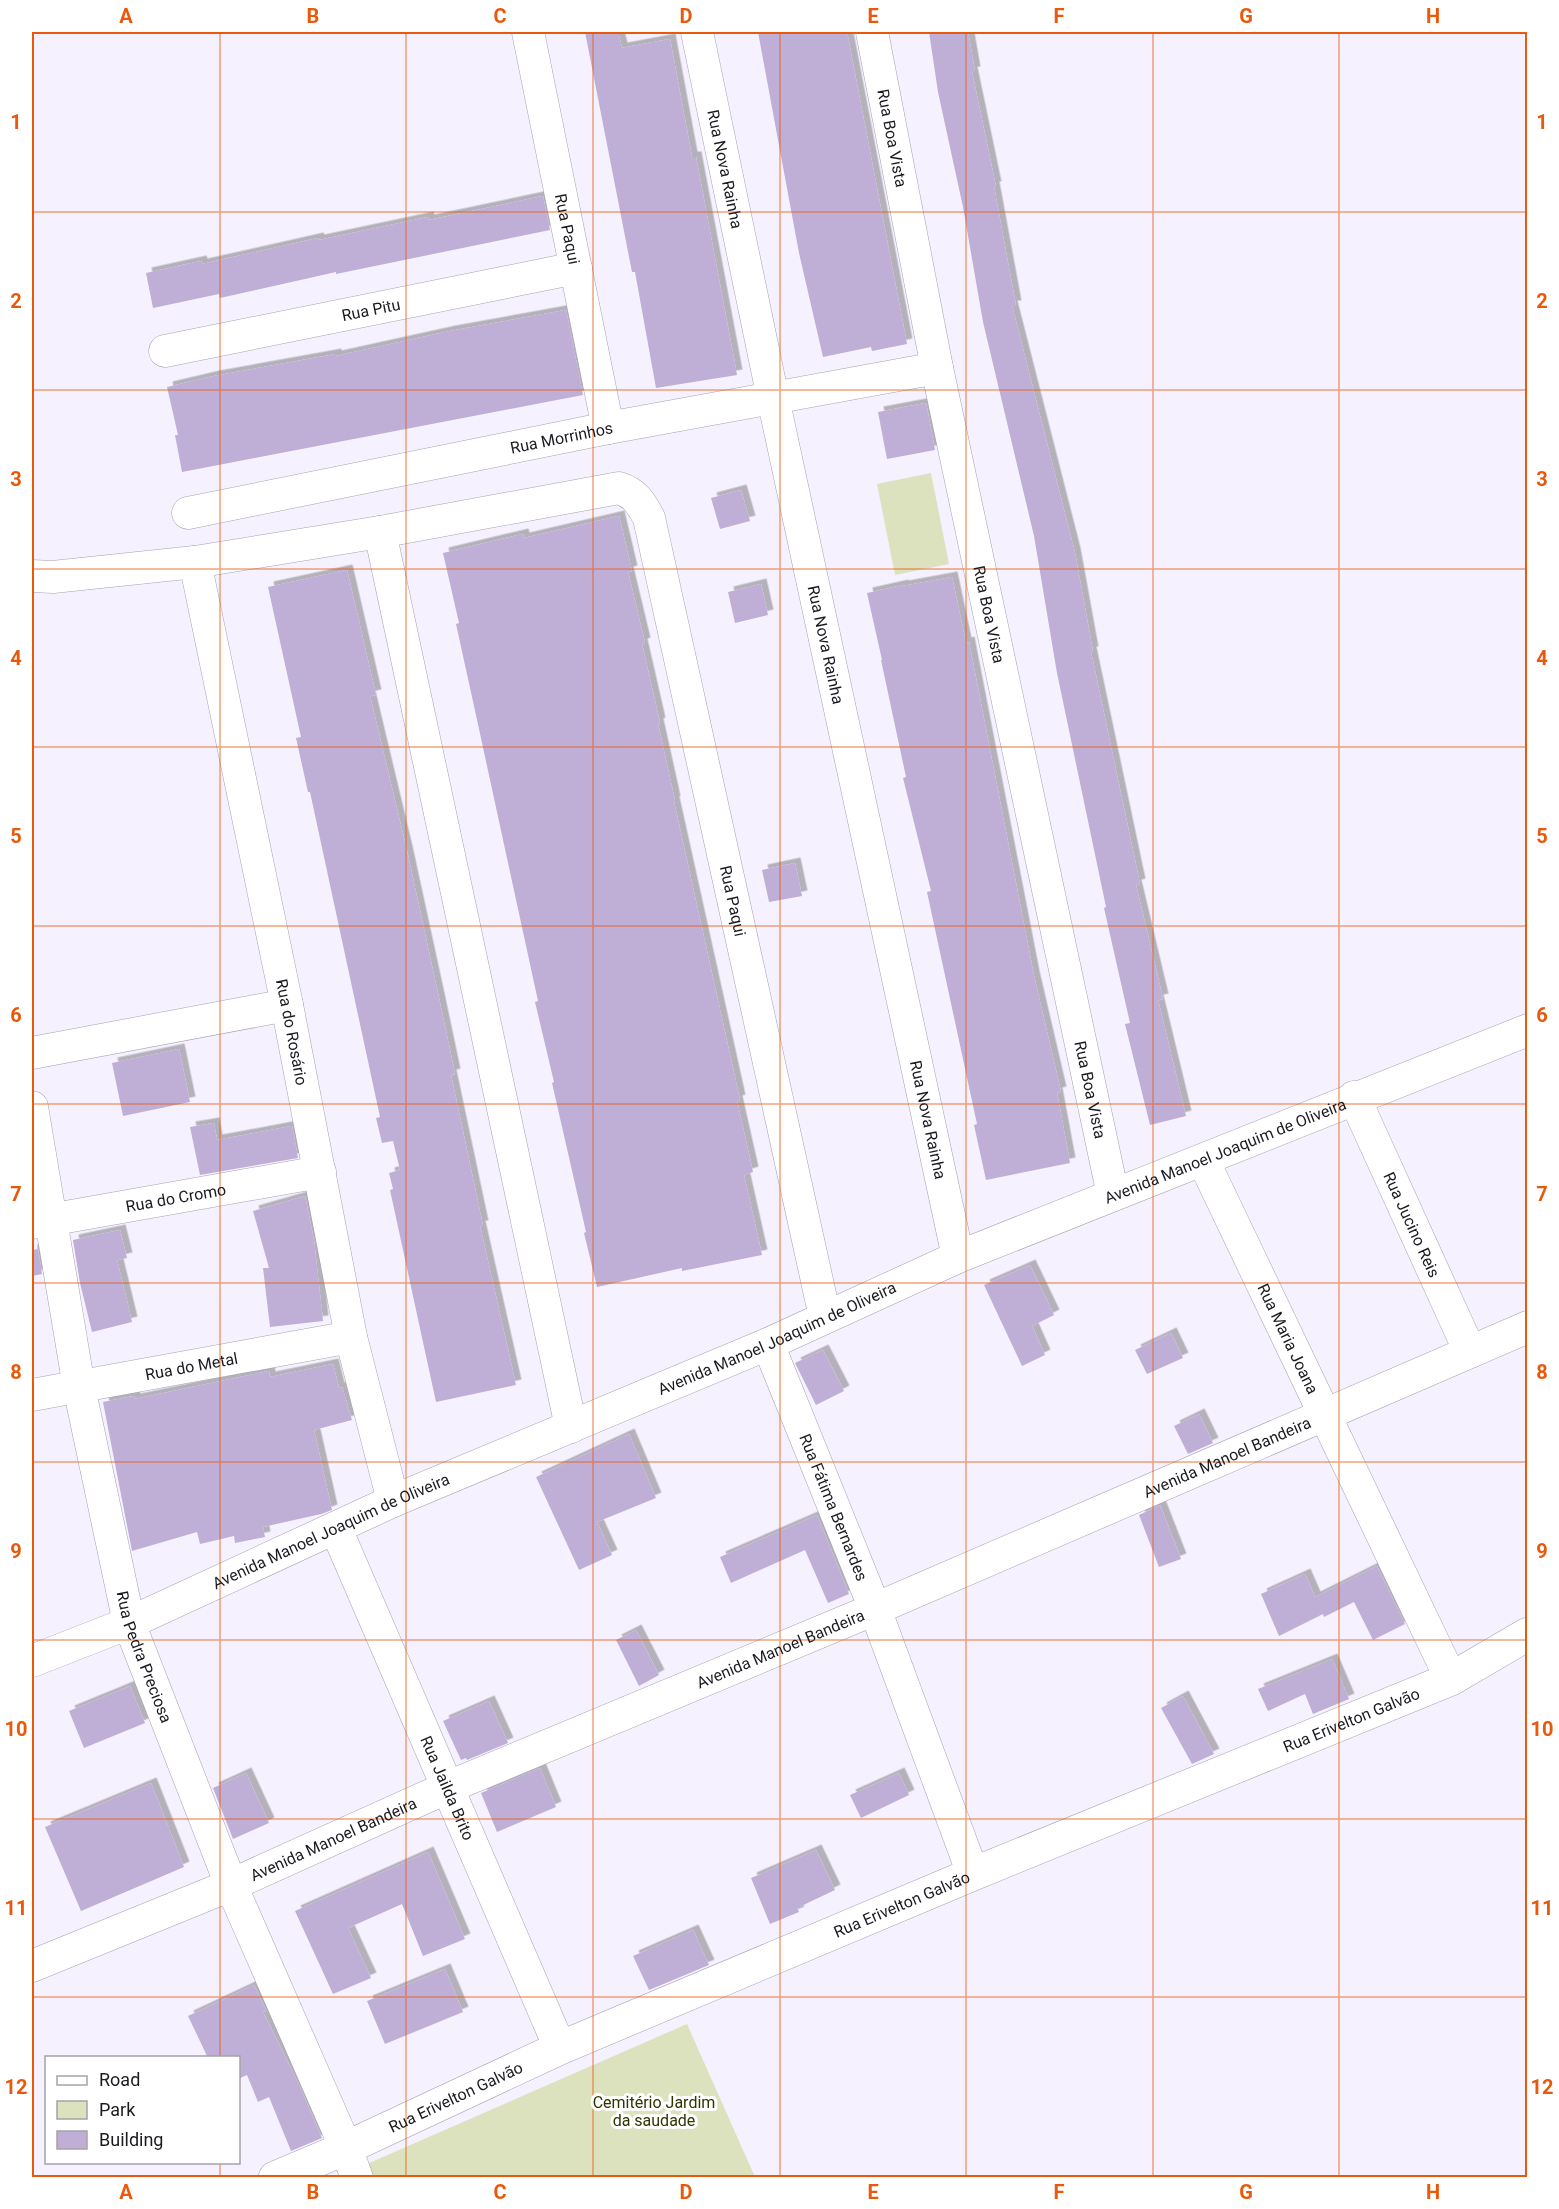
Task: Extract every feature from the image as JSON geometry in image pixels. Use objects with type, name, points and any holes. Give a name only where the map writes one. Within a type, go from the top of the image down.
[{"type":"main road","name":"Rua Erivelton Galvão","points":[[275,2178],[352,2163],[560,2048],[973,1874],[1451,1679],[1527,1634]]},
{"type":"street","name":"Rua Paqui","points":[[528,32],[608,428]]},
{"type":"street","name":"Rua Nova Rainha","points":[[697,32],[773,398],[958,1257]]},
{"type":"street","name":"Rua Boa Vista","points":[[872,32],[937,368],[1113,1195]]},
{"type":"street","name":"Rua Pitu","points":[[165,351],[576,268]]},
{"type":"street","name":"Rua Morrinhos","points":[[188,513],[608,428],[937,368]]},
{"type":"street","name":"Rua Paqui","points":[[380,531],[619,488],[630,491],[642,504],[649,518],[825,1317]]},
{"type":"street","points":[[32,576],[53,577],[195,562],[380,531],[571,1426]]},
{"type":"street","name":"Rua do Rosário","points":[[195,562],[287,1005],[351,1338],[393,1501]]},
{"type":"street","points":[[32,1053],[287,1005]]},
{"type":"street","name":"Avenida Manoel Joaquim de Oliveira","points":[[32,1661],[129,1623],[393,1501],[768,1344],[958,1257],[1203,1160],[1354,1097],[1527,1030]]},
{"type":"street","name":"Rua Jucino Reis","points":[[1354,1097],[1470,1352]]},
{"type":"street","name":"Rua Pedra Preciosa","points":[[32,1107],[40,1221],[79,1387],[129,1623],[231,1885],[352,2163]]},
{"type":"street","name":"Rua Maria Joana","points":[[1203,1160],[1451,1679]]},
{"type":"street","name":"Rua do Cromo","points":[[40,1221],[320,1172]]},
{"type":"street","name":"Avenida Manoel Bandeira","points":[[32,1966],[231,1885],[446,1788],[876,1609],[1527,1327]]},
{"type":"street","name":"Rua do Metal","points":[[32,1395],[351,1338]]},
{"type":"street","name":"Rua Fátima Bernardes","points":[[768,1344],[876,1609],[973,1874]]},
{"type":"street","name":"Rua Jailda Brito","points":[[336,1529],[560,2048]]},
{"type":"green space","points":[[931,473],[949,564],[895,575],[877,484]]},
{"type":"green space","name":"Cemitério Jardim da saudade","points":[[687,2024],[755,2177],[372,2178],[367,2164]]},
{"type":"building","points":[[585,32],[618,32],[622,48],[670,39],[692,157],[696,157],[737,375],[656,388],[635,272],[632,272]]},
{"type":"building","points":[[758,32],[847,32],[907,344],[872,351],[871,347],[823,357],[799,253]]},
{"type":"building","points":[[929,32],[968,32],[975,72],[972,72],[996,187],[994,187],[1016,306],[1012,306],[1075,553],[1093,652],[1091,652],[1140,884],[1136,885],[1163,999],[1158,1000],[1186,1116],[1150,1125],[1125,1024],[1130,1023],[1104,908],[1106,907],[1057,673],[1034,536],[983,322],[963,207],[938,92]]},
{"type":"building","points":[[543,196],[550,230],[336,274],[336,272],[220,298],[219,294],[153,308],[146,273],[201,261],[202,264],[318,238],[319,240],[428,217],[429,220]]},
{"type":"building","points":[[566,310],[583,395],[182,472],[175,435],[178,435],[167,387],[214,376],[336,354],[336,356],[450,331]]},
{"type":"building","points":[[926,403],[935,450],[887,459],[878,412]]},
{"type":"building","points":[[741,490],[750,521],[720,529],[711,498]]},
{"type":"building","points":[[619,516],[632,571],[628,572],[645,643],[642,644],[660,723],[658,724],[674,802],[740,1100],[737,1101],[753,1172],[744,1175],[762,1255],[682,1271],[682,1268],[597,1287],[535,1002],[538,1001],[456,624],[459,623],[443,553],[523,534],[524,538]]},
{"type":"building","points":[[347,570],[376,695],[370,696],[407,851],[455,1074],[451,1075],[483,1226],[480,1226],[516,1385],[436,1402],[390,1190],[393,1189],[389,1173],[400,1170],[393,1141],[382,1143],[376,1118],[380,1117],[310,792],[308,792],[296,738],[301,737],[268,587]]},
{"type":"building","points":[[952,577],[966,643],[969,642],[1034,976],[1061,1092],[1057,1093],[1070,1163],[986,1180],[974,1125],[977,1124],[927,892],[931,891],[903,778],[906,777],[867,593]]},
{"type":"building","points":[[761,584],[768,615],[735,623],[728,592]]},
{"type":"building","points":[[795,863],[802,896],[769,902],[762,870]]},
{"type":"building","points":[[179,1049],[190,1102],[123,1116],[112,1063]]},
{"type":"building","points":[[214,1123],[217,1140],[292,1126],[298,1158],[200,1175],[190,1127]]},
{"type":"building","points":[[305,1196],[314,1241],[323,1321],[270,1327],[263,1268],[269,1268],[253,1211]]},
{"type":"building","points":[[120,1230],[127,1258],[117,1260],[132,1322],[92,1332],[80,1283],[73,1240]]},
{"type":"building","points":[[38,1249],[42,1274],[32,1276],[32,1250]]},
{"type":"building","points":[[1030,1265],[1054,1315],[1032,1326],[1045,1355],[1022,1366],[984,1285]]},
{"type":"building","points":[[1171,1333],[1183,1358],[1147,1374],[1135,1350]]},
{"type":"building","points":[[823,1350],[844,1391],[816,1405],[795,1363]]},
{"type":"building","points":[[333,1364],[339,1388],[342,1387],[352,1420],[314,1430],[332,1510],[263,1527],[265,1537],[235,1543],[234,1536],[200,1544],[197,1532],[132,1551],[103,1402],[134,1396],[135,1399],[269,1371],[270,1377]]},
{"type":"building","points":[[1199,1414],[1213,1443],[1188,1454],[1174,1426]]},
{"type":"building","points":[[629,1434],[656,1498],[597,1522],[612,1555],[579,1570],[536,1477]]},
{"type":"building","points":[[1160,1505],[1181,1559],[1159,1567],[1139,1515]]},
{"type":"building","points":[[817,1515],[849,1594],[828,1603],[805,1550],[731,1583],[720,1557]]},
{"type":"building","points":[[1377,1566],[1405,1624],[1373,1640],[1354,1602],[1324,1617],[1323,1614],[1279,1636],[1261,1594],[1305,1574],[1315,1597]]},
{"type":"building","points":[[636,1630],[659,1675],[639,1686],[616,1640]]},
{"type":"building","points":[[1332,1659],[1349,1699],[1313,1714],[1305,1694],[1268,1711],[1258,1689]]},
{"type":"building","points":[[130,1686],[145,1723],[84,1748],[69,1711]]},
{"type":"building","points":[[1183,1696],[1214,1754],[1192,1764],[1161,1708]]},
{"type":"building","points":[[489,1701],[508,1743],[467,1760],[466,1758],[461,1760],[443,1721]]},
{"type":"building","points":[[540,1768],[556,1807],[497,1832],[481,1793]]},
{"type":"building","points":[[246,1773],[269,1823],[233,1839],[213,1788]]},
{"type":"building","points":[[899,1773],[909,1795],[861,1818],[850,1795]]},
{"type":"building","points":[[151,1783],[184,1867],[81,1911],[45,1827]]},
{"type":"building","points":[[816,1850],[835,1890],[797,1908],[799,1912],[770,1924],[751,1878]]},
{"type":"building","points":[[428,1852],[465,1939],[423,1956],[402,1904],[348,1928],[371,1978],[333,1994],[295,1911]]},
{"type":"building","points":[[693,1930],[709,1965],[649,1990],[633,1956]]},
{"type":"building","points":[[445,1969],[463,2012],[385,2044],[367,2001]]},
{"type":"building","points":[[254,1985],[266,2011],[263,2012],[322,2138],[291,2151],[269,2097],[258,2102],[247,2075],[240,2078],[240,2056],[207,2056],[188,2016]]}]
